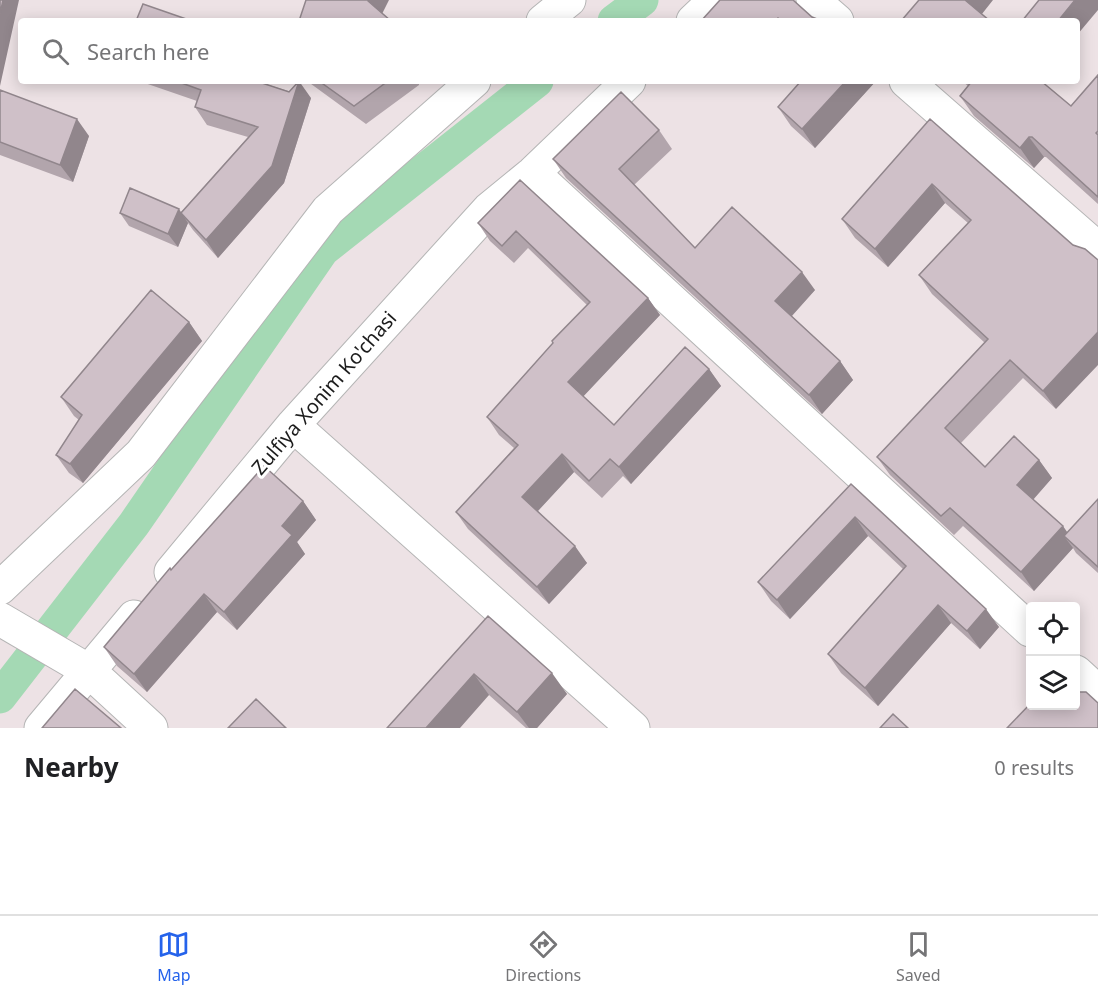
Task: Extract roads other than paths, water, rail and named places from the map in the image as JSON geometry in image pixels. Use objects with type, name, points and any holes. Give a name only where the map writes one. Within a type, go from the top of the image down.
[{"type":"street","points":[[547,18],[569,0]]},
{"type":"street","points":[[696,18],[715,0]]},
{"type":"street","points":[[813,0],[834,18]]},
{"type":"street","points":[[0,588],[141,454],[328,210],[471,84]]},
{"type":"street","name":"Zulfiya Xonim Ko'chasi","points":[[41,728],[80,666],[293,425],[489,209],[533,173],[626,84]]},
{"type":"street","points":[[909,84],[1098,249]]},
{"type":"street","points":[[533,173],[1026,626]]},
{"type":"street","points":[[293,425],[633,728]]},
{"type":"street","points":[[0,619],[80,666],[151,728]]},
{"type":"street","points":[[1080,676],[1098,692]]},
{"type":"waterway","points":[[618,18],[642,0]]},
{"type":"waterway","points":[[0,697],[134,524],[323,250],[533,84]]}]
